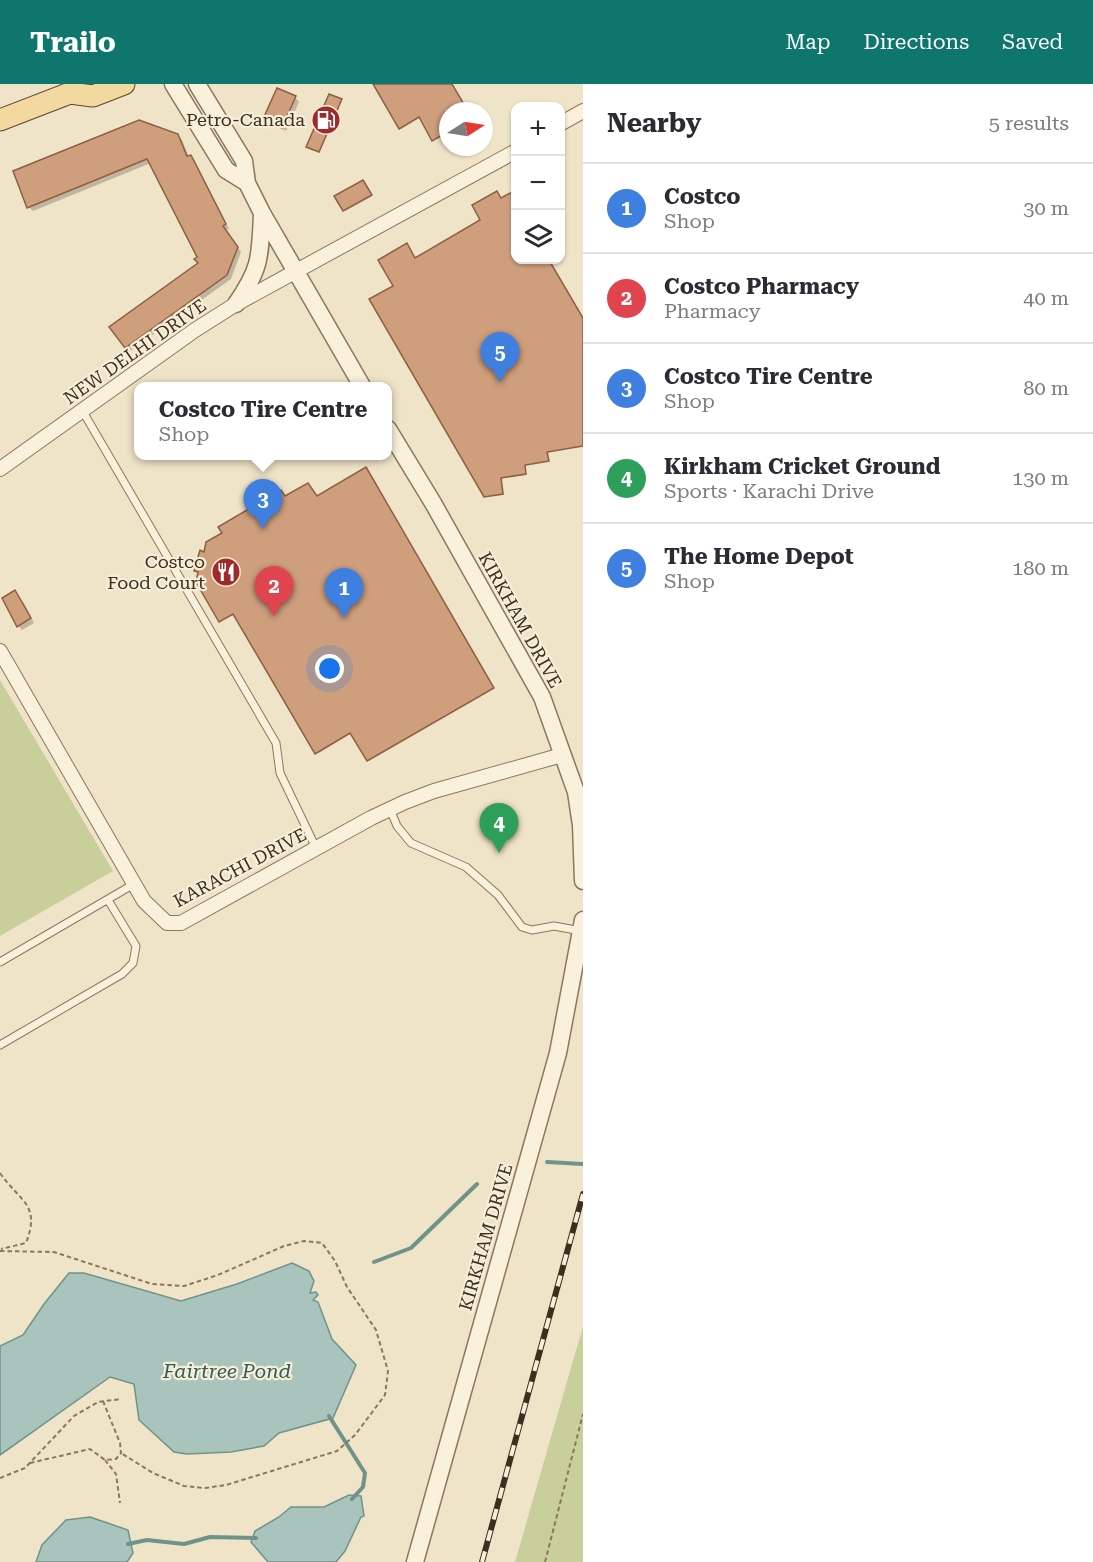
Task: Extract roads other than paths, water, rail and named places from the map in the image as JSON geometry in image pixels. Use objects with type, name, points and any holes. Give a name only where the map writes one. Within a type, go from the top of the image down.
[{"type":"main road","points":[[0,120],[73,89],[93,96],[124,84]]},
{"type":"street","points":[[173,84],[226,170],[247,183]]},
{"type":"street","points":[[197,84],[244,161],[247,183],[262,213],[360,382]]},
{"type":"street","points":[[565,122],[583,111]]},
{"type":"street","name":"NEW DELHI DRIVE","points":[[0,469],[195,330],[236,304],[511,154]]},
{"type":"street","points":[[236,304],[251,282],[260,260],[262,213]]},
{"type":"street","name":"KIRKHAM DRIVE","points":[[392,437],[433,503],[542,697],[576,792],[583,881]]},
{"type":"street","name":"KARACHI DRIVE","points":[[0,651],[144,901],[167,923],[181,923],[390,809],[434,791],[562,756]]},
{"type":"street","name":"KIRKHAM DRIVE","points":[[415,1562],[558,1053],[582,925]]},
{"type":"lane","points":[[82,410],[276,743],[280,773],[316,848]]},
{"type":"lane","points":[[390,809],[397,826],[411,843],[472,871],[498,895],[522,927],[532,930],[582,925]]},
{"type":"lane","points":[[0,962],[134,884]]},
{"type":"lane","points":[[0,1045],[122,974],[133,963],[136,946],[108,900]]},
{"type":"water","name":"Fairtree Pond","points":[[292,1263],[309,1271],[314,1281],[310,1293],[316,1292],[318,1295],[313,1300],[318,1302],[332,1339],[356,1365],[333,1418],[279,1433],[264,1446],[231,1452],[187,1454],[174,1452],[139,1420],[134,1384],[110,1377],[0,1455],[0,1346],[23,1335],[69,1273],[84,1273],[181,1301],[237,1284]]},
{"type":"water","points":[[349,1495],[361,1496],[364,1516],[361,1517],[345,1551],[336,1562],[268,1562],[251,1542],[255,1531],[291,1507],[324,1507]]},
{"type":"water","points":[[90,1517],[128,1530],[133,1553],[127,1562],[36,1562],[42,1545],[66,1520]]},
{"type":"waterway","points":[[547,1162],[583,1164]]},
{"type":"waterway","points":[[374,1262],[411,1248],[477,1184]]},
{"type":"waterway","points":[[329,1416],[365,1473],[363,1487],[352,1499]]},
{"type":"waterway","points":[[128,1544],[147,1540],[184,1544],[210,1537],[256,1538]]},
{"type":"railway","points":[[482,1562],[583,1194]]},
{"type":"place","name":"Petro-Canada","points":[[326,120]]},
{"type":"place","name":"The Home Depot","points":[[500,382]]},
{"type":"place","name":"Costco Tire Centre","points":[[263,529]]},
{"type":"place","name":"Costco Food Court","points":[[226,572]]},
{"type":"place","name":"Costco Pharmacy","points":[[274,616]]},
{"type":"place","name":"Costco","points":[[344,618]]},
{"type":"place","name":"Kirkham Cricket Ground","points":[[499,853]]}]
